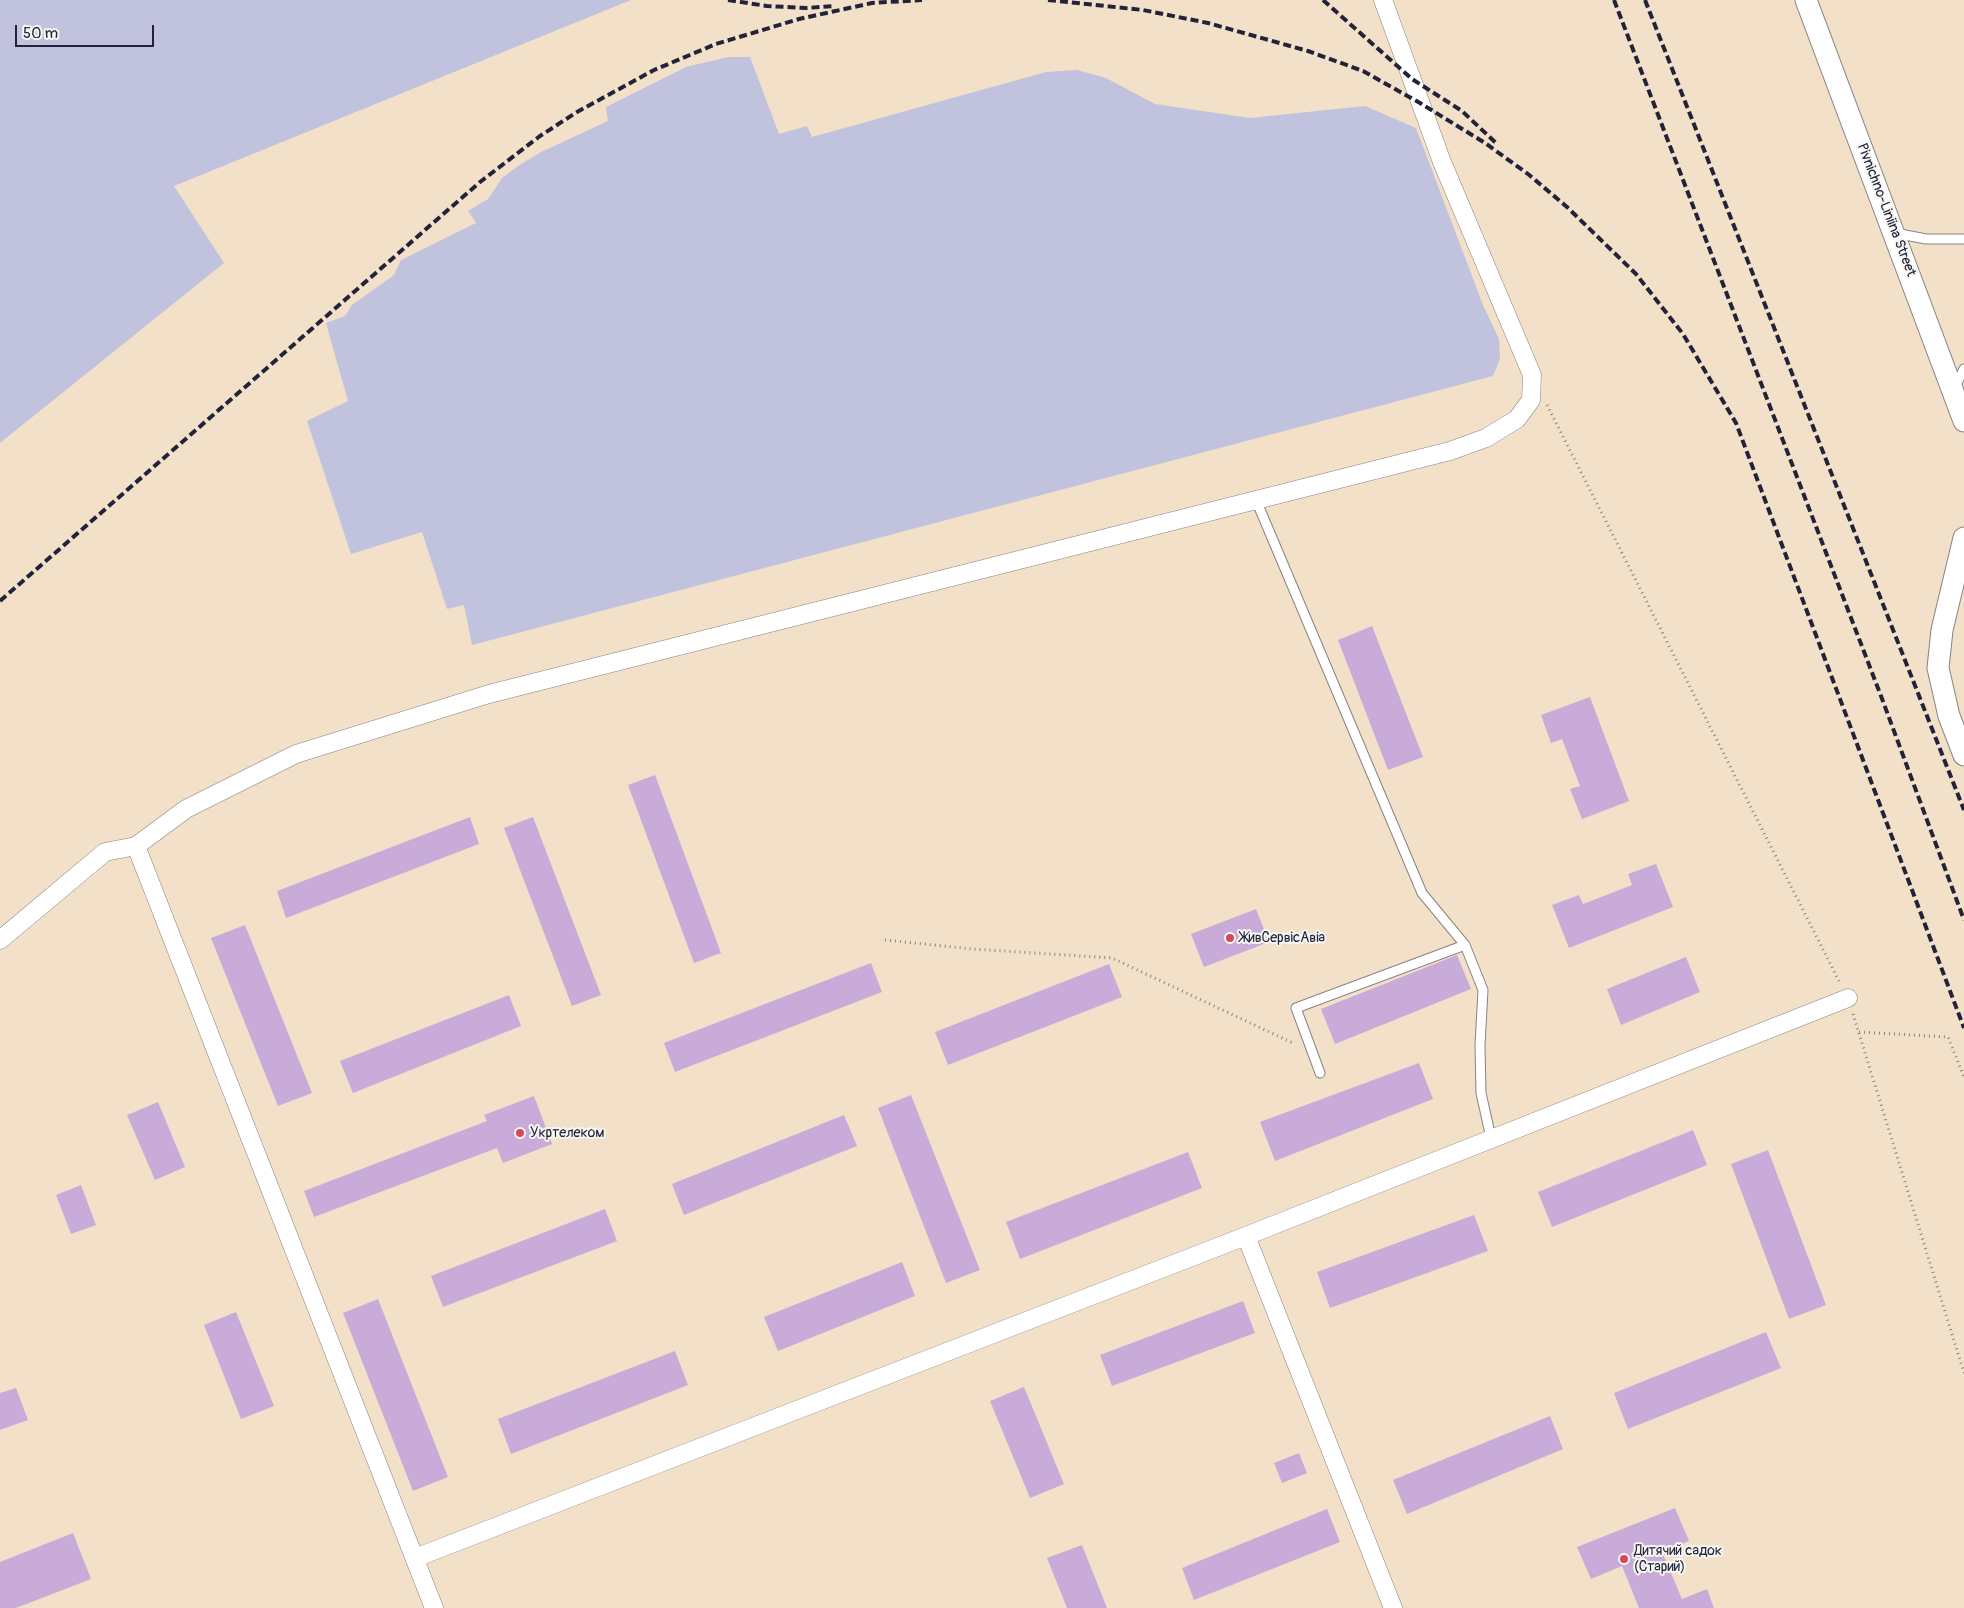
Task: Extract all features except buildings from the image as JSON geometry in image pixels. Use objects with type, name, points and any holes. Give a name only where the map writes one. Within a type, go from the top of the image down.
[{"type":"street","points":[[0,940],[105,852],[136,846],[186,809],[296,754],[489,694],[1450,451],[1486,438],[1517,419],[1531,400],[1532,375],[1442,162],[1383,0]]},
{"type":"street","name":"Pivnichno-Liniina Street","points":[[1806,0],[1964,421]]},
{"type":"street","points":[[1964,538],[1942,630],[1938,668],[1949,716],[1964,755]]},
{"type":"street","points":[[136,846],[434,1608]]},
{"type":"street","points":[[415,1558],[1246,1236],[1848,998]]},
{"type":"street","points":[[1246,1236],[1393,1608]]},
{"type":"lane","points":[[1894,232],[1926,239],[1964,239]]},
{"type":"lane","points":[[1953,391],[1964,369]]},
{"type":"lane","points":[[1256,500],[1422,893],[1465,945],[1483,990],[1480,1045],[1481,1093],[1491,1138]]},
{"type":"lane","points":[[1320,1074],[1296,1008],[1465,945]]},
{"type":"path","points":[[1546,402],[1848,998],[1964,1373]]},
{"type":"path","points":[[885,940],[973,949],[1112,958],[1312,1052]]},
{"type":"path","points":[[1859,1032],[1948,1037],[1964,1077]]},
{"type":"shaded area","points":[[0,0],[631,0],[174,186],[224,263],[0,443]]},
{"type":"shaded area","points":[[728,57],[750,57],[779,134],[807,126],[812,137],[1046,72],[1077,70],[1106,78],[1155,104],[1250,118],[1365,106],[1416,128],[1483,305],[1499,339],[1500,359],[1493,376],[472,645],[464,605],[447,609],[422,532],[351,554],[307,421],[348,401],[326,323],[345,316],[352,305],[394,275],[401,260],[476,223],[468,211],[488,199],[502,178],[541,152],[608,121],[606,107],[686,67]]},
{"type":"railway","points":[[728,0],[767,6],[806,8],[835,6]]},
{"type":"railway","points":[[0,601],[480,182],[540,136],[577,112],[654,70],[716,44],[799,19],[872,3],[922,0]]},
{"type":"railway","points":[[1048,0],[1143,10],[1208,23],[1308,51],[1363,71],[1485,143],[1528,174],[1567,207],[1636,274],[1683,334],[1736,423],[1964,1028]]},
{"type":"railway","points":[[1323,0],[1412,79],[1462,111],[1497,144]]},
{"type":"railway","points":[[1614,0],[1881,696],[1964,920]]},
{"type":"railway","points":[[1645,0],[1964,810]]},
{"type":"place","name":"ЖивСервісАвіа","points":[[1230,938]]},
{"type":"place","name":"Укртелеком","points":[[520,1133]]},
{"type":"place","name":"Дитячий садок (Старий)","points":[[1624,1559]]}]
